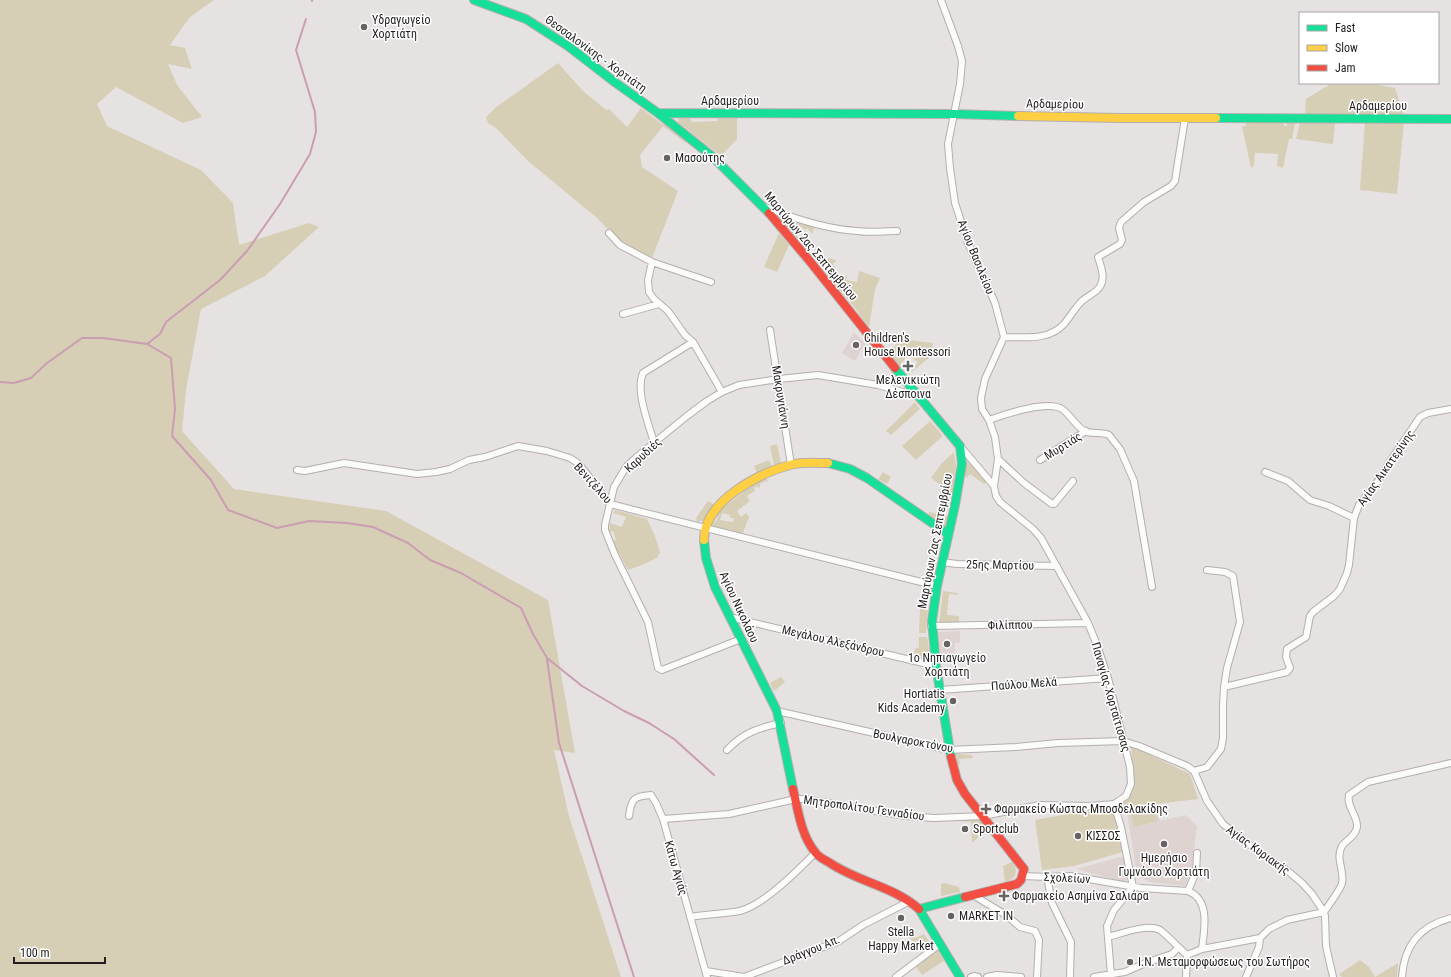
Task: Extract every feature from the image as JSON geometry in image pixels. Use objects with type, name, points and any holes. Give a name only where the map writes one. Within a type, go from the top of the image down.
[{"type":"street","name":"Θεσσαλονίκης - Χορτιάτη","points":[[474,0],[526,19],[568,46],[658,113]]},
{"type":"street","name":"Αγίου Βασιλείου","points":[[940,0],[958,46],[962,61],[960,84],[948,144],[950,168],[956,203],[968,243],[995,303],[1004,337]]},
{"type":"street","name":"Αρδαμερίου","points":[[658,113],[954,114],[1120,118],[1451,119]]},
{"type":"street","name":"Μαρτύρων 2ας Σεπτεμβρίου","points":[[658,113],[713,157],[764,207],[808,259],[917,396],[960,446],[962,464],[955,505],[937,586],[931,626],[936,666],[949,750],[957,780],[965,794],[1021,864],[1024,870],[1023,876]]},
{"type":"street","points":[[994,486],[998,459],[995,437],[989,420],[982,409],[981,398],[985,379],[1004,337],[1029,338],[1046,335],[1063,326],[1080,303],[1100,287],[1103,282],[1103,274],[1098,257],[1120,244],[1122,240],[1120,222],[1144,202],[1171,186],[1175,181],[1185,118]]},
{"type":"street","points":[[764,207],[816,224],[838,229],[859,232],[897,231]]},
{"type":"street","points":[[609,233],[620,244],[652,262],[711,282]]},
{"type":"street","points":[[652,262],[648,280],[649,292],[654,299],[668,311],[685,335],[693,342],[722,392]]},
{"type":"street","points":[[623,314],[659,304]]},
{"type":"street","name":"Μακρυγιάννη","points":[[770,330],[791,465]]},
{"type":"street","points":[[654,443],[640,389],[641,378],[643,373],[693,342]]},
{"type":"street","name":"Καρυδιές","points":[[741,639],[662,670],[658,668],[648,622],[615,555],[605,530],[614,487],[626,467],[707,401],[722,392],[739,385],[778,378],[818,374],[878,385],[917,396]]},
{"type":"street","points":[[989,420],[1004,414],[1030,408],[1049,406],[1058,407],[1063,409],[1086,432],[1109,434],[1120,449],[1134,481],[1152,587]]},
{"type":"street","name":"Αγίας Αικατερίνης","points":[[1224,687],[1287,672],[1289,670],[1290,668],[1286,657],[1286,649],[1306,636],[1310,616],[1334,596],[1340,589],[1347,573],[1354,518],[1359,505],[1376,484],[1420,417],[1428,413],[1451,409]]},
{"type":"street","name":"Μυρτιάς","points":[[1040,460],[1086,432]]},
{"type":"street","name":"Βενιζέλου","points":[[297,470],[305,471],[344,463],[417,474],[450,469],[469,460],[485,457],[518,446],[548,451],[570,458],[579,464],[610,504],[937,586]]},
{"type":"street","name":"Παναγίας Χορταΐτισσας","points":[[960,446],[994,486],[996,496],[1000,502],[1033,529],[1040,538],[1088,623],[1108,678],[1130,767],[1131,784],[1126,796],[1114,804]]},
{"type":"street","points":[[998,459],[1024,483],[1052,504],[1054,504],[1073,481]]},
{"type":"street","name":"Αγίου Νικολάου","points":[[919,909],[910,901],[880,886],[852,876],[833,865],[815,852],[804,833],[781,722],[777,711],[715,587],[708,567],[704,544],[705,528],[712,514],[722,503],[748,482],[775,469],[802,463],[823,462],[854,470],[948,534]]},
{"type":"street","points":[[1265,472],[1288,481],[1310,500],[1329,506],[1354,518]]},
{"type":"street","name":"25ης Μαρτίου","points":[[942,562],[957,564],[1057,566]]},
{"type":"street","points":[[1123,742],[1139,746],[1186,766],[1194,771],[1207,767],[1221,749],[1223,738],[1222,706],[1224,687],[1227,668],[1240,622],[1233,576],[1225,572],[1207,570]]},
{"type":"street","name":"Μεγάλου Αλεξάνδρου","points":[[729,617],[936,666]]},
{"type":"street","name":"Φιλίππου","points":[[931,626],[1088,623]]},
{"type":"street","name":"Παύλου Μελά","points":[[940,690],[1108,678]]},
{"type":"street","name":"Βουλγαροκτόνου","points":[[777,711],[949,750],[1016,747],[1058,743],[1123,742]]},
{"type":"street","points":[[727,750],[736,741],[759,727],[781,722]]},
{"type":"street","points":[[1187,955],[1202,949],[1260,938],[1269,929],[1287,920],[1324,912],[1342,884],[1340,858],[1342,847],[1355,834],[1357,829],[1357,823],[1348,800],[1349,795],[1368,782],[1451,763]]},
{"type":"street","name":"Αγίας Κυριακής","points":[[1194,771],[1207,801],[1223,824],[1259,852],[1290,872],[1302,882],[1312,894],[1324,912],[1326,946],[1333,977]]},
{"type":"street","name":"Κάτω Αγιάς","points":[[629,816],[631,805],[635,798],[643,795],[651,795],[663,819],[707,974]]},
{"type":"street","name":"Μητροπολίτου Γενναδίου","points":[[663,819],[724,815],[796,799],[804,799],[914,817],[934,818],[983,816],[1040,805],[1090,806],[1114,804]]},
{"type":"street","points":[[1110,975],[1108,926],[1112,915],[1134,887],[1121,827],[1114,804]]},
{"type":"street","points":[[690,917],[740,911],[754,905],[785,882],[815,852]]},
{"type":"street","points":[[1197,853],[1196,872],[1188,891],[1197,896],[1206,915],[1202,949]]},
{"type":"street","points":[[960,977],[919,909],[1017,884],[1023,876]]},
{"type":"street","name":"Σχολείων","points":[[1023,876],[1072,876],[1134,887],[1188,891]]},
{"type":"street","points":[[1047,877],[1052,903],[1071,942],[1070,977]]},
{"type":"street","points":[[973,895],[1006,915],[1020,927],[1035,932],[1039,940],[1038,977]]},
{"type":"street","name":"Δράγγου Απ.","points":[[707,974],[744,977],[839,940],[862,925],[910,901]]},
{"type":"street","points":[[1402,977],[1403,964],[1408,950],[1423,930],[1451,918]]},
{"type":"street","points":[[1108,937],[1136,929],[1159,929],[1187,955]]},
{"type":"street","points":[[1246,977],[1259,947],[1260,938]]},
{"type":"street","points":[[896,977],[940,944]]},
{"type":"street","points":[[1094,977],[1127,974],[1148,962],[1172,954],[1178,948]]},
{"type":"street","points":[[1186,977],[1187,955]]},
{"type":"street","points":[[987,977],[997,975],[1021,977]]},
{"type":"street","points":[[971,977],[978,977]]},
{"type":"shaded area","points":[[0,0],[214,0],[190,17],[170,45],[185,48],[192,69],[168,64],[177,85],[202,117],[183,123],[116,87],[97,104],[107,126],[201,170],[233,203],[239,245],[309,223],[319,227],[265,276],[201,309],[186,390],[182,431],[234,489],[386,511],[548,600],[575,753],[554,750],[569,816],[621,977],[0,977]]},
{"type":"shaded area","points":[[558,63],[583,91],[606,110],[609,109],[627,127],[641,108],[686,140],[686,143],[663,126],[640,155],[642,167],[678,191],[652,258],[623,244],[596,217],[528,161],[496,128],[488,123],[486,117],[495,108]]},
{"type":"shaded area","points":[[1330,84],[1375,84],[1395,88],[1404,115],[1305,115],[1306,99]]},
{"type":"shaded area","points":[[689,116],[692,122],[717,121],[718,117],[737,117],[737,139],[721,156],[678,122],[679,117]]},
{"type":"shaded area","points":[[1245,120],[1283,121],[1284,126],[1287,126],[1287,122],[1294,121],[1295,123],[1292,139],[1289,139],[1283,168],[1277,166],[1278,154],[1255,153],[1254,165],[1251,168],[1242,126],[1246,126]]},
{"type":"shaded area","points":[[1300,122],[1335,122],[1333,144],[1296,139]]},
{"type":"shaded area","points":[[1365,122],[1404,122],[1397,194],[1360,190]]},
{"type":"shaded area","points":[[778,216],[814,227],[813,234],[807,228],[805,230],[799,225],[792,231],[802,241],[809,235],[810,236],[801,243]]},
{"type":"shaded area","points":[[779,233],[789,245],[777,272],[764,267]]},
{"type":"shaded area","points":[[828,258],[836,260],[833,265],[835,267],[832,270],[830,268],[829,269],[833,273],[833,277],[837,278],[841,275],[845,277],[847,275],[846,280],[857,282],[859,271],[880,278],[875,289],[869,328],[852,304],[827,275]]},
{"type":"shaded area","name":"Children's House Montessori","points":[[854,332],[867,346],[861,350],[855,361],[842,353]]},
{"type":"shaded area","points":[[897,339],[933,343],[930,357],[909,374],[918,362],[908,355],[899,367],[889,354],[895,347]]},
{"type":"shaded area","points":[[915,402],[920,409],[891,435],[886,431]]},
{"type":"shaded area","points":[[930,421],[943,436],[916,460],[902,446]]},
{"type":"shaded area","points":[[777,444],[781,463],[774,465],[770,446]]},
{"type":"shaded area","points":[[954,452],[956,466],[952,496],[948,495],[949,491],[931,478],[941,464]]},
{"type":"shaded area","points":[[769,460],[772,466],[757,473],[754,466]]},
{"type":"shaded area","points":[[967,460],[987,482],[984,484],[970,474],[963,478]]},
{"type":"shaded area","points":[[883,472],[891,477],[887,484],[878,479]]},
{"type":"shaded area","points":[[766,477],[768,482],[766,481],[760,484],[760,487],[758,488],[758,486],[754,488],[755,491],[747,496],[750,501],[737,511],[741,517],[746,513],[749,517],[742,535],[714,529],[712,526],[718,517],[717,515],[720,510],[752,485]],"holes":[[[722,513],[730,515],[730,518],[734,518],[733,522],[720,520]]]},
{"type":"shaded area","points":[[708,501],[715,505],[705,520],[697,522],[696,518]]},
{"type":"shaded area","points":[[615,510],[647,519],[655,536],[660,553],[658,557],[628,570],[612,541],[616,540],[613,531],[609,532],[610,523],[622,527],[626,517],[613,513]]},
{"type":"shaded area","points":[[929,512],[948,516],[946,527],[929,517]]},
{"type":"shaded area","points":[[943,591],[957,593],[958,595],[949,594],[947,615],[959,616],[959,624],[939,624]]},
{"type":"shaded area","points":[[920,608],[928,610],[926,633],[919,633]]},
{"type":"shaded area","name":"1ο Νηπιαγωγείο Χορτιάτη","points":[[960,631],[960,643],[955,643],[955,656],[939,658],[940,647],[938,632]]},
{"type":"shaded area","points":[[919,637],[927,637],[931,661],[913,659],[915,649],[919,647]]},
{"type":"shaded area","points":[[781,677],[785,682],[774,691],[770,683]]},
{"type":"shaded area","points":[[1131,746],[1190,774],[1198,799],[1149,806],[1132,810],[1127,813],[1117,805],[1132,784],[1133,766]]},
{"type":"shaded area","points":[[956,754],[972,755],[973,758],[959,759],[960,764],[958,765]]},
{"type":"shaded area","name":"Ημερήσιο Γυμνάσιο Χορτιάτη","points":[[1155,805],[1160,821],[1185,815],[1197,826],[1191,873],[1185,886],[1149,882],[1137,875],[1127,813],[1130,810]]},
{"type":"shaded area","name":"ΚΙΣΣΟΣ","points":[[1113,806],[1123,852],[1074,866],[1042,870],[1035,820]]},
{"type":"shaded area","points":[[1154,808],[1157,821],[1134,827],[1131,814]]},
{"type":"shaded area","points":[[958,818],[978,818],[986,830],[972,843],[971,822],[958,821]]},
{"type":"shaded area","points":[[1124,856],[1129,877],[1124,882],[1076,869]]},
{"type":"shaded area","points":[[1012,862],[1016,871],[1014,877],[1005,882],[1003,866]]},
{"type":"shaded area","points":[[944,883],[959,887],[960,892],[941,896],[941,884]]},
{"type":"shaded area","points":[[912,931],[916,938],[924,934],[929,941],[926,942],[927,945],[921,950],[918,946],[915,946],[906,934]]},
{"type":"shaded area","points":[[936,948],[944,961],[922,975],[914,964]]},
{"type":"shaded area","points":[[1360,960],[1369,967],[1375,977],[1342,977],[1339,974]]},
{"type":"shaded area","points":[[1398,963],[1397,977],[1375,977]]},
{"type":"waterway","points":[[0,382],[14,383],[31,378],[47,363],[82,338],[103,338],[147,344],[160,334],[166,322],[220,280],[247,251],[280,204],[310,154],[316,132],[315,112],[296,50],[306,19]]},
{"type":"waterway","points":[[147,344],[171,358],[175,409],[172,436],[211,480],[228,510],[277,528],[309,521],[347,523],[373,527],[408,543],[430,560],[461,573],[521,608],[533,634],[547,658],[582,686],[624,711],[649,723],[674,739],[714,775]]},
{"type":"waterway","points":[[547,659],[559,743],[634,977]]},
{"type":"traffic: fast","points":[[474,0],[526,19],[568,46],[658,113],[713,157],[769,213]]},
{"type":"traffic: fast","points":[[658,113],[954,114],[1018,116]]},
{"type":"traffic: fast","points":[[1216,118],[1451,119]]},
{"type":"traffic: fast","points":[[895,368],[960,446],[962,464],[955,505],[937,586],[932,621],[936,666],[951,757]]},
{"type":"traffic: fast","points":[[828,463],[850,469],[867,478],[948,534]]},
{"type":"traffic: fast","points":[[704,540],[706,558],[715,587],[777,711],[793,789]]},
{"type":"traffic: fast","points":[[960,977],[919,909],[965,897]]},
{"type":"traffic: slow","points":[[1018,116],[1216,118]]},
{"type":"traffic: slow","points":[[704,540],[707,526],[713,512],[724,500],[751,481],[794,464],[828,463]]},
{"type":"traffic: jam","points":[[769,213],[808,259],[895,368]]},
{"type":"traffic: jam","points":[[951,757],[957,780],[965,794],[1024,869],[1021,880],[1017,884],[965,897]]},
{"type":"traffic: jam","points":[[793,789],[803,830],[816,854],[852,875],[887,889],[909,901],[919,909]]},
{"type":"place","name":"Υδραγωγείο Χορτιάτη","points":[[364,27]]},
{"type":"place","name":"Μασούτης","points":[[667,158]]},
{"type":"place","name":"Children's House Montessori","points":[[856,345]]},
{"type":"place","name":"Μελενικιώτη Δέσποινα","points":[[908,366]]},
{"type":"place","name":"1ο Νηπιαγωγείο Χορτιάτη","points":[[947,644]]},
{"type":"place","name":"Hortiatis Kids Academy","points":[[953,701]]},
{"type":"place","name":"Φαρμακείο Κώστας Μποσδελακίδης","points":[[986,809]]},
{"type":"place","name":"Sportclub","points":[[965,829]]},
{"type":"place","name":"ΚΙΣΣΟΣ","points":[[1078,836]]},
{"type":"place","name":"Ημερήσιο Γυμνάσιο Χορτιάτη","points":[[1164,844]]},
{"type":"place","name":"Φαρμακείο Ασημίνα Σαλιάρα","points":[[1004,896]]},
{"type":"place","name":"MARKET IN","points":[[951,916]]},
{"type":"place","name":"Stella Happy Market","points":[[901,918]]},
{"type":"place","name":"I.N. Μεταμορφώσεως του Σωτήρος","points":[[1130,962]]}]
